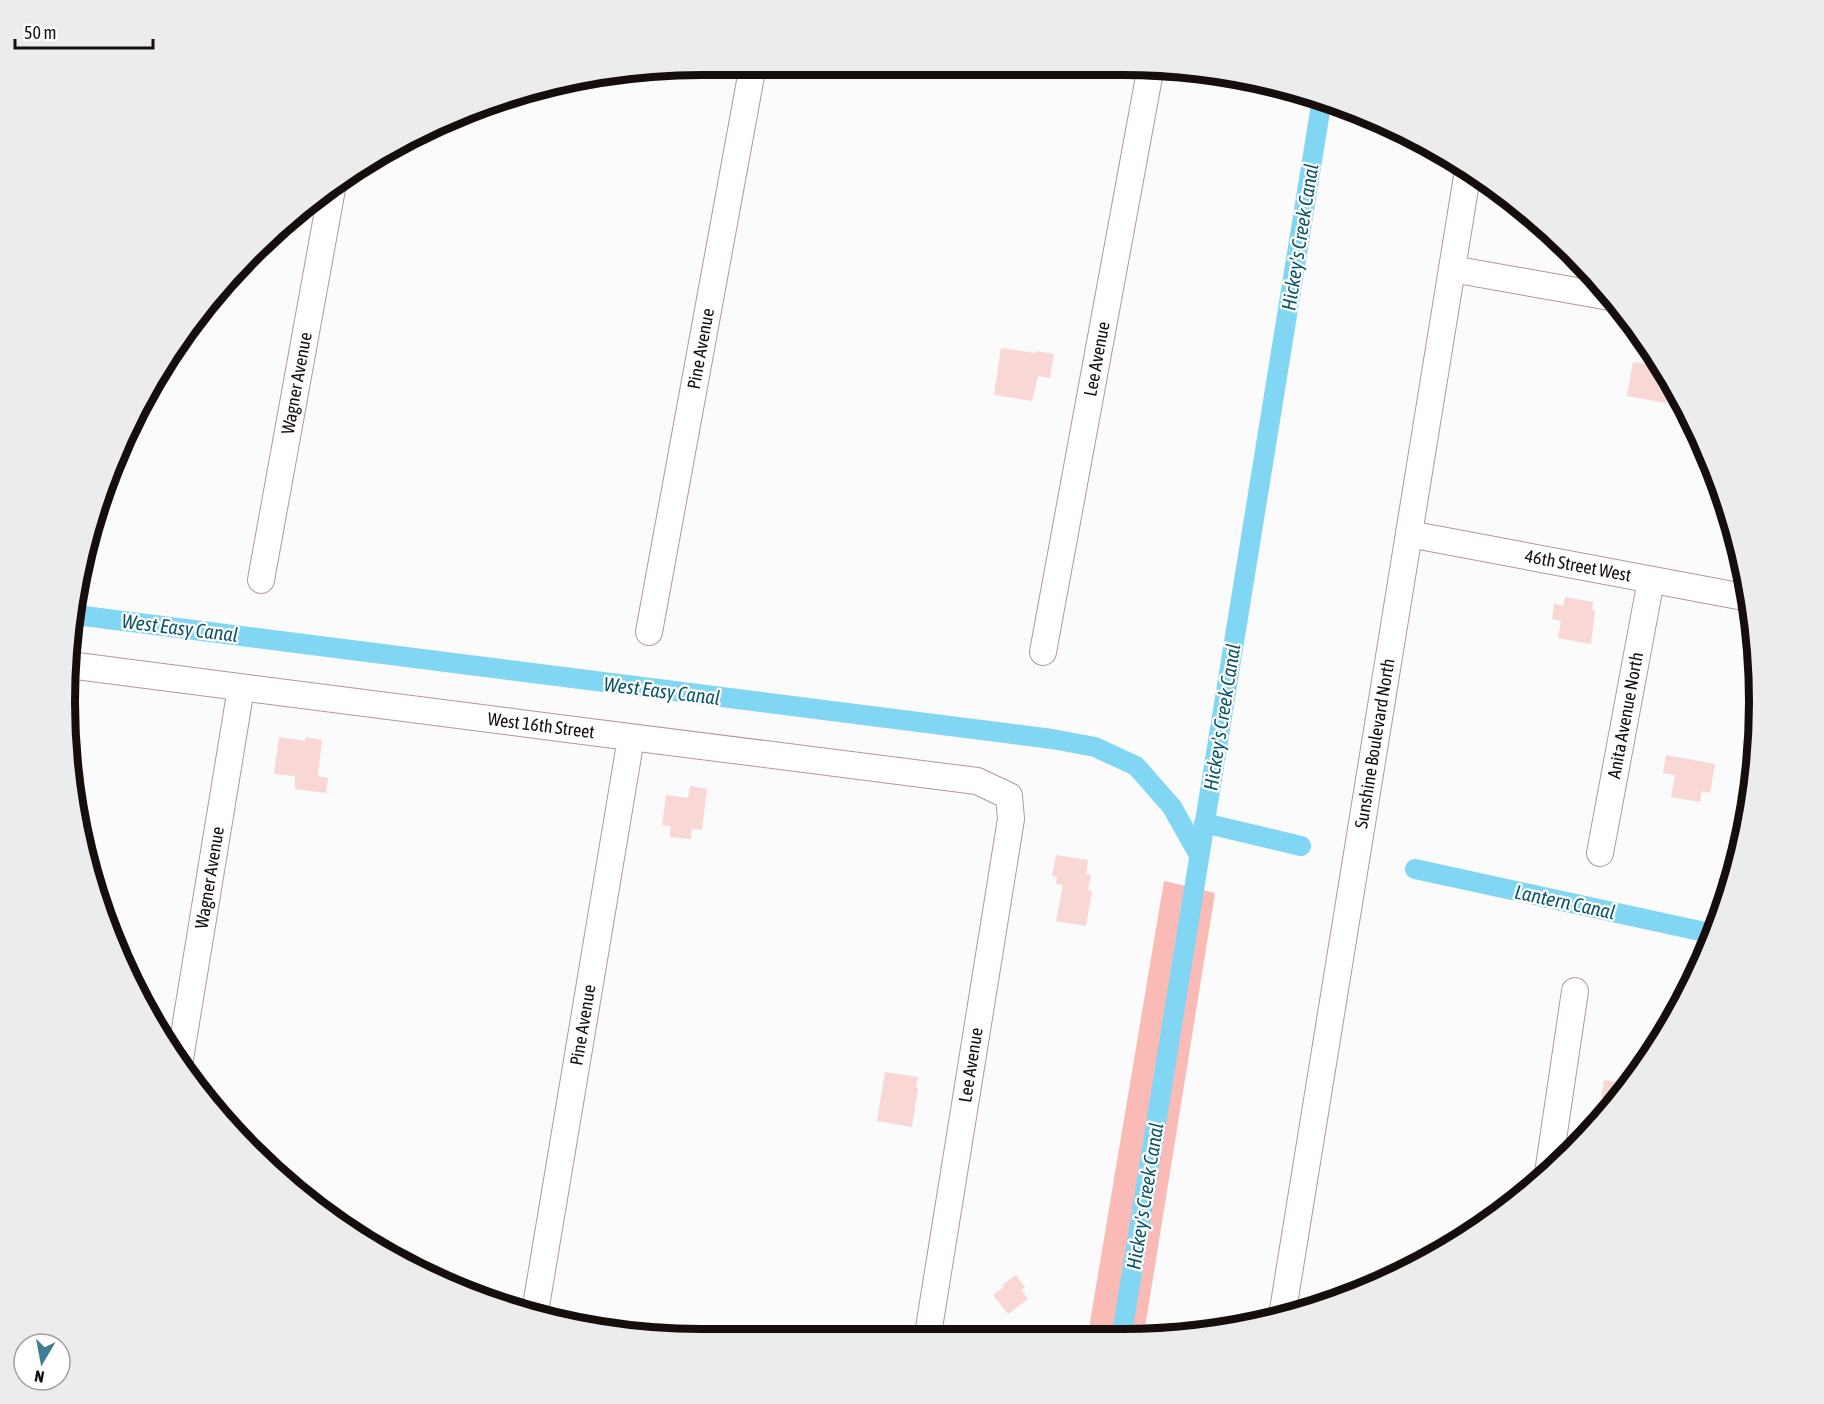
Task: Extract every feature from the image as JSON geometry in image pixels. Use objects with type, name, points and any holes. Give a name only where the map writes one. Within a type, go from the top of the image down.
[{"type":"street","name":"Pine Avenue","points":[[649,632],[751,75]]},
{"type":"street","name":"Lee Avenue","points":[[1043,652],[1149,76]]},
{"type":"street","name":"Sunshine Boulevard North","points":[[1283,1308],[1467,179]]},
{"type":"street","name":"Wagner Avenue","points":[[261,580],[330,198]]},
{"type":"street","points":[[1452,269],[1598,295]]},
{"type":"street","name":"46th Street West","points":[[1409,534],[1740,596]]},
{"type":"street","name":"Anita Avenue North","points":[[1600,854],[1651,580]]},
{"type":"street","name":"West 16th Street","points":[[76,666],[977,781],[1008,796]]},
{"type":"street","name":"Wagner Avenue","points":[[181,1051],[241,688]]},
{"type":"street","name":"Pine Avenue","points":[[536,1307],[631,738]]},
{"type":"street","name":"Lee Avenue","points":[[928,1329],[1011,819],[1008,796]]},
{"type":"street","points":[[1550,1159],[1575,991]]},
{"type":"shaded area","points":[[1164,881],[1215,893],[1145,1328],[1089,1329]]},
{"type":"building","points":[[1001,348],[1054,354],[1050,378],[1038,376],[1032,401],[994,395]]},
{"type":"building","points":[[1633,362],[1649,364],[1668,394],[1666,403],[1627,396]]},
{"type":"building","points":[[1565,597],[1593,602],[1592,610],[1595,611],[1591,644],[1558,638],[1561,621],[1552,619],[1554,604],[1563,606]]},
{"type":"building","points":[[279,737],[305,741],[306,737],[322,740],[318,776],[328,778],[326,793],[295,789],[295,776],[274,774]]},
{"type":"building","points":[[1666,755],[1715,764],[1710,793],[1702,791],[1700,802],[1671,797],[1675,775],[1663,773]]},
{"type":"building","points":[[690,786],[707,789],[702,830],[692,829],[691,839],[670,837],[671,826],[662,825],[666,795],[688,798]]},
{"type":"building","points":[[1056,855],[1088,860],[1086,874],[1091,875],[1088,890],[1092,891],[1086,926],[1056,921],[1063,885],[1056,884],[1057,877],[1052,876]]},
{"type":"building","points":[[885,1072],[918,1077],[912,1127],[877,1121]]},
{"type":"building","points":[[1604,1080],[1620,1083],[1607,1099],[1601,1098]]},
{"type":"building","points":[[1016,1275],[1025,1287],[1021,1290],[1028,1299],[1008,1314],[993,1295]]},
{"type":"waterway","name":"Hickey's Creek Canal","points":[[1123,1329],[1321,107]]},
{"type":"waterway","name":"West Easy Canal","points":[[81,616],[1052,739],[1095,747],[1136,766],[1172,807],[1199,855]]},
{"type":"waterway","name":"Lantern Canal","points":[[1204,823],[1301,846]]},
{"type":"waterway","name":"Lantern Canal","points":[[1415,869],[1705,932]]}]
